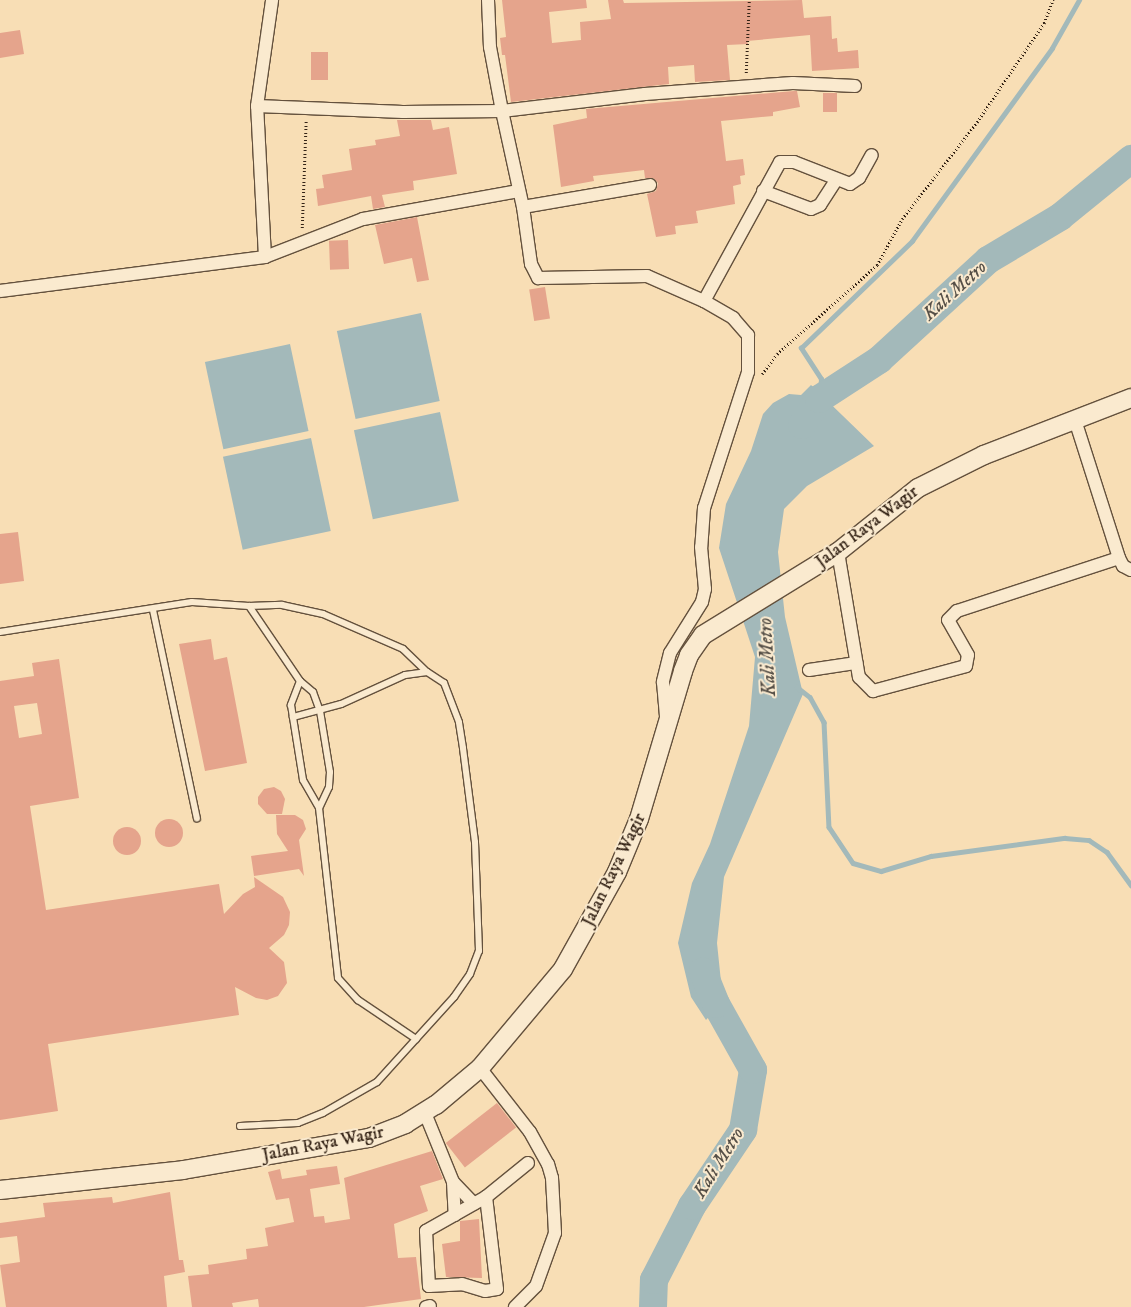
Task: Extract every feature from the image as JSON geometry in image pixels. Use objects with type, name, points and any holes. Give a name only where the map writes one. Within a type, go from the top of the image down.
[{"type":"main road","name":"Jalan Raya Wagir","points":[[0,1190],[183,1170],[370,1138],[425,1113],[480,1068],[564,969],[617,872],[649,794],[689,655],[703,635],[719,622],[838,552],[918,488],[984,455],[1131,398]]},
{"type":"street","points":[[265,257],[257,106],[272,0]]},
{"type":"street","points":[[488,0],[490,46],[518,192],[523,207],[531,264],[538,278],[647,276],[704,301],[733,318],[748,335],[748,372],[704,508],[702,547],[705,588],[702,602],[676,639],[663,679],[667,727]]},
{"type":"street","points":[[257,106],[502,111],[645,94],[793,83],[855,86]]},
{"type":"street","points":[[704,301],[775,167],[786,160],[850,184],[855,182],[872,155]]},
{"type":"street","points":[[763,191],[811,209],[820,205],[836,180]]},
{"type":"street","points":[[523,207],[650,185]]},
{"type":"street","points":[[0,291],[265,257],[363,219],[518,192]]},
{"type":"street","points":[[1075,420],[1119,558],[1123,566],[1131,570]]},
{"type":"street","points":[[838,552],[856,663],[864,685],[874,691],[961,669],[969,662],[968,655],[948,620],[951,614],[1119,558]]},
{"type":"street","points":[[809,670],[856,663]]},
{"type":"street","points":[[480,1068],[530,1132],[548,1164],[552,1178],[555,1233],[536,1286],[516,1307]]},
{"type":"street","points":[[425,1113],[453,1182],[455,1215]]},
{"type":"street","points":[[486,1197],[497,1289],[485,1291],[462,1284],[429,1286],[426,1231],[486,1197],[528,1163]]},
{"type":"street","points":[[453,1182],[474,1204]]},
{"type":"lane","points":[[0,632],[153,610],[192,602],[249,606],[282,605],[323,614],[403,649],[427,672],[444,683],[459,722],[475,842],[479,951],[470,974],[454,997],[377,1082],[323,1113],[298,1123],[240,1126]]},
{"type":"lane","points":[[249,606],[300,681],[313,692],[320,711],[330,772],[329,787],[319,808]]},
{"type":"lane","points":[[153,610],[197,818]]},
{"type":"lane","points":[[293,717],[320,711],[405,676],[427,672]]},
{"type":"lane","points":[[300,681],[291,705],[303,780],[319,808],[338,978],[358,1000],[416,1039]]},
{"type":"path","points":[[742,88],[748,57],[749,0]]},
{"type":"path","points":[[761,375],[777,354],[877,265],[902,219],[977,122],[1044,23],[1053,0]]},
{"type":"path","points":[[301,242],[305,108]]},
{"type":"water","points":[[421,313],[440,401],[356,419],[337,331]]},
{"type":"water","points":[[290,344],[309,431],[223,449],[205,362]]},
{"type":"water","points":[[811,385],[874,446],[807,486],[784,509],[778,552],[785,617],[803,694],[724,877],[717,943],[723,1001],[706,1020],[691,997],[678,943],[692,883],[710,844],[749,726],[755,657],[719,548],[726,504],[751,451],[763,414],[773,403],[789,394],[801,395]]},
{"type":"water","points":[[440,412],[459,501],[373,519],[354,430]]},
{"type":"water","points":[[311,438],[331,531],[243,550],[223,457]]},
{"type":"building","points":[[502,0],[586,0],[587,8],[549,12],[552,43],[581,40],[580,22],[611,19],[608,0],[623,0],[624,3],[802,0],[804,18],[831,16],[832,39],[837,38],[838,52],[858,50],[859,68],[812,71],[810,35],[747,41],[748,44],[727,45],[730,80],[695,82],[694,65],[668,67],[669,84],[511,102],[505,55],[502,55],[500,38],[506,37]]},
{"type":"building","points":[[20,30],[24,54],[0,58],[0,33]]},
{"type":"building","points":[[311,52],[328,52],[328,80],[311,80]]},
{"type":"building","points":[[797,91],[800,107],[773,112],[773,116],[721,121],[726,161],[743,159],[745,175],[740,176],[741,184],[733,186],[735,204],[696,211],[698,223],[675,226],[676,234],[656,237],[647,194],[656,191],[658,183],[653,178],[645,178],[644,170],[593,176],[594,181],[561,187],[553,125],[587,118],[586,109]]},
{"type":"building","points":[[823,93],[837,93],[837,112],[823,112]]},
{"type":"building","points":[[397,120],[431,120],[433,130],[449,127],[457,174],[413,181],[414,190],[382,195],[385,207],[373,209],[371,196],[318,206],[316,189],[324,188],[322,175],[352,170],[349,149],[376,145],[375,140],[400,136]]},
{"type":"building","points":[[417,217],[429,280],[417,282],[412,258],[384,264],[375,225]]},
{"type":"building","points":[[348,240],[349,269],[330,270],[329,241]]},
{"type":"building","points":[[545,287],[550,319],[534,321],[529,290]]},
{"type":"building","points":[[18,532],[24,581],[0,584],[0,534]]},
{"type":"building","points":[[211,639],[214,660],[227,657],[247,763],[205,771],[179,644]]},
{"type":"building","points":[[59,659],[79,798],[30,806],[46,910],[219,884],[224,914],[243,894],[255,887],[254,877],[283,897],[290,912],[289,925],[284,935],[269,948],[284,962],[287,983],[278,996],[267,1000],[256,998],[235,987],[239,1015],[48,1044],[58,1111],[0,1120],[0,681],[34,676],[32,663]],"holes":[[[37,703],[42,734],[19,738],[14,706]]]},
{"type":"building","points":[[274,787],[281,791],[285,799],[282,814],[267,814],[258,804],[258,797],[264,789]]},
{"type":"building","points":[[276,815],[295,815],[303,820],[306,829],[299,840],[304,876],[299,869],[254,876],[251,856],[288,851],[277,834]]},
{"type":"building","points":[[169,819],[179,823],[183,833],[179,843],[169,847],[159,843],[155,833],[159,823]]},
{"type":"building","points":[[127,827],[137,831],[141,841],[137,851],[127,855],[117,851],[113,841],[117,831]]},
{"type":"building","points":[[497,1103],[516,1127],[465,1167],[446,1143]]},
{"type":"building","points":[[432,1151],[443,1179],[420,1186],[428,1211],[394,1224],[398,1258],[416,1257],[421,1299],[364,1307],[259,1307],[258,1299],[232,1303],[233,1307],[192,1307],[188,1276],[209,1274],[208,1265],[247,1259],[246,1249],[268,1246],[265,1228],[294,1222],[289,1198],[276,1200],[268,1172],[280,1169],[282,1179],[307,1175],[306,1170],[337,1166],[340,1184],[310,1189],[314,1217],[324,1216],[325,1223],[350,1219],[344,1178]]},
{"type":"building","points":[[170,1192],[179,1260],[183,1260],[185,1272],[164,1276],[167,1307],[6,1307],[0,1265],[20,1262],[17,1236],[0,1238],[0,1223],[45,1217],[43,1203],[112,1197],[113,1203]]},
{"type":"building","points":[[479,1219],[482,1278],[446,1277],[442,1244],[460,1241],[460,1221]]},
{"type":"waterway","points":[[820,397],[821,379],[801,348],[912,241],[1052,48],[1079,0]]},
{"type":"waterway","name":"Kali Metro","points":[[802,425],[819,399],[879,360],[988,260],[1060,217],[1131,159]]},
{"type":"waterway","points":[[797,687],[810,697],[824,722],[829,827],[853,863],[881,871],[931,856],[1065,838],[1089,840],[1107,852],[1131,885]]},
{"type":"waterway","name":"Kali Metro","points":[[653,1307],[654,1280],[692,1206],[743,1130],[753,1070],[716,1004],[703,972]]}]
